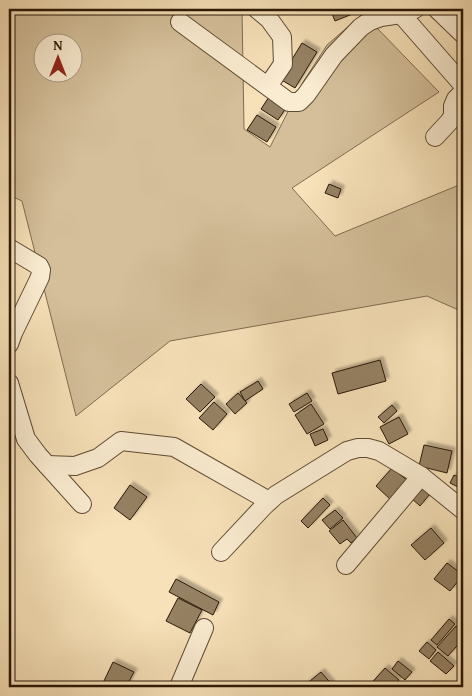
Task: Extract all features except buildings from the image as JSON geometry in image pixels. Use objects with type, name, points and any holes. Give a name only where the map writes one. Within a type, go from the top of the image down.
[{"type":"street","points":[[257,9],[269,19],[282,36],[283,64],[268,86]]},
{"type":"street","points":[[437,9],[463,34]]},
{"type":"street","points":[[180,22],[290,102],[299,102],[334,55],[362,27],[370,21],[404,10],[463,84]]},
{"type":"street","points":[[435,137],[449,122],[456,99],[463,92]]},
{"type":"street","points":[[9,248],[39,266],[41,270],[40,277],[12,332],[9,344]]},
{"type":"street","points":[[9,384],[26,439],[82,504]]},
{"type":"street","points":[[47,465],[75,466],[98,458],[121,441],[174,447],[269,502]]},
{"type":"street","points":[[222,552],[276,495],[347,451],[358,448],[379,451],[421,476],[463,510]]},
{"type":"street","points":[[346,564],[421,476]]},
{"type":"street","points":[[179,687],[204,628]]},
{"type":"shaded area","points":[[9,9],[242,9],[244,129],[270,147],[303,82],[327,45],[365,12],[376,27],[439,92],[292,188],[335,236],[459,185],[463,178],[463,312],[427,296],[170,341],[76,416],[22,201],[9,195]]}]
